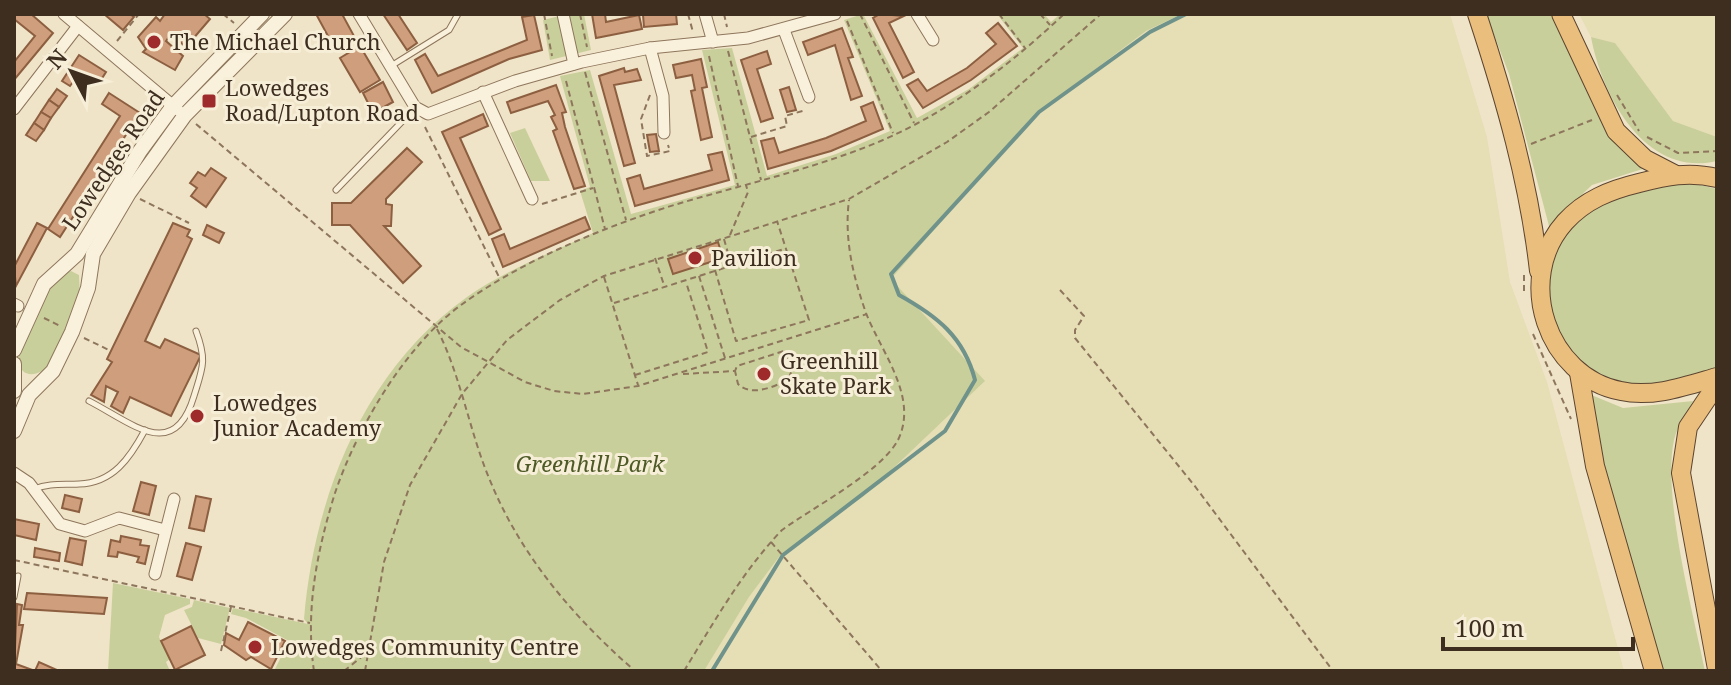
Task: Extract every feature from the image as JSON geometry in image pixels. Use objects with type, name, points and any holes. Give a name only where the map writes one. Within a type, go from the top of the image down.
[{"type":"highway","points":[[1477,14],[1519,148],[1532,209],[1544,320],[1551,337],[1579,373],[1595,466],[1654,671]]},
{"type":"highway","points":[[1561,14],[1616,131],[1645,159],[1674,174],[1717,178]]},
{"type":"highway","points":[[1540,278],[1563,225],[1592,199],[1674,174]]},
{"type":"highway","points":[[1579,373],[1621,391],[1650,393],[1717,377]]},
{"type":"highway","points":[[1717,384],[1688,427],[1681,473],[1717,669]]},
{"type":"street","points":[[64,14],[179,110]]},
{"type":"street","name":"Lowedges Road","points":[[14,350],[44,284],[68,262],[179,110],[262,14]]},
{"type":"street","name":"Lowedges Road","points":[[14,431],[22,408],[37,386],[53,371],[72,332],[88,288],[93,254],[179,110],[285,14]]},
{"type":"street","points":[[359,14],[415,107],[421,112],[437,113],[483,92],[573,65],[650,48],[784,30],[835,14]]},
{"type":"street","points":[[563,14],[573,65]]},
{"type":"street","points":[[705,14],[710,42]]},
{"type":"street","points":[[917,14],[933,40]]},
{"type":"street","points":[[14,109],[78,26]]},
{"type":"street","points":[[784,30],[809,97]]},
{"type":"street","points":[[650,48],[663,96],[664,133]]},
{"type":"street","points":[[483,92],[532,199]]},
{"type":"street","name":"Lowedges Road","points":[[68,262],[80,265],[89,274]]},
{"type":"street","points":[[14,364],[15,386],[37,386]]},
{"type":"street","points":[[14,473],[33,489],[60,524],[85,531],[119,518],[165,530]]},
{"type":"street","points":[[155,574],[174,499]]},
{"type":"lane","points":[[391,67],[449,30],[458,14]]},
{"type":"lane","points":[[336,190],[415,107]]},
{"type":"lane","points":[[89,401],[145,430],[170,434],[187,419],[205,359],[196,331]]},
{"type":"lane","points":[[33,489],[46,484],[93,483],[108,477],[134,451],[145,430]]},
{"type":"lane","points":[[14,597],[18,576]]},
{"type":"path","points":[[108,51],[139,14]]},
{"type":"path","points":[[544,14],[573,65],[627,221]]},
{"type":"path","points":[[580,14],[573,65],[594,188],[606,230]]},
{"type":"path","points":[[688,14],[710,42],[750,137],[762,182]]},
{"type":"path","points":[[844,14],[894,135]]},
{"type":"path","points":[[860,14],[914,124]]},
{"type":"path","points":[[999,14],[1026,49]]},
{"type":"path","points":[[1040,14],[1051,26]]},
{"type":"path","points":[[314,671],[311,624],[314,569],[343,470],[369,416],[436,328],[460,306],[500,280],[627,221],[838,158],[894,135],[975,88],[1026,49],[1064,14]]},
{"type":"path","points":[[365,671],[384,562],[410,485],[462,394],[486,362],[534,318],[604,276],[849,199],[947,142],[989,112],[1101,14]]},
{"type":"path","points":[[710,42],[739,187]]},
{"type":"path","points":[[750,137],[787,126],[785,116],[812,108],[809,97]]},
{"type":"path","points":[[415,107],[500,280]]},
{"type":"path","points":[[1624,107],[1639,132],[1657,145],[1678,153],[1717,151]]},
{"type":"path","points":[[179,110],[436,328],[486,362],[554,391],[583,394],[638,386],[867,314]]},
{"type":"path","points":[[1529,145],[1596,118]]},
{"type":"path","points":[[730,236],[748,192],[746,185]]},
{"type":"path","points":[[532,199],[535,207],[594,188]]},
{"type":"path","points":[[129,193],[189,223]]},
{"type":"path","points":[[684,671],[732,594],[782,530],[883,458],[897,441],[904,416],[902,394],[867,314],[849,251],[845,230],[849,199]]},
{"type":"path","points":[[715,270],[736,341],[809,320],[776,220]]},
{"type":"path","points":[[724,238],[731,265]]},
{"type":"path","points":[[614,303],[786,249]]},
{"type":"path","points":[[655,258],[664,286]]},
{"type":"path","points":[[699,275],[725,359]]},
{"type":"path","points":[[604,276],[638,386]]},
{"type":"path","points":[[635,375],[708,352],[685,279]]},
{"type":"path","points":[[1060,290],[1084,316],[1075,330],[1075,338],[1194,485],[1333,671]]},
{"type":"path","points":[[436,328],[462,394],[489,478],[529,558],[569,605],[635,671]]},
{"type":"path","points":[[784,351],[792,370],[788,380],[750,391],[738,384],[735,371],[737,366],[784,351]]},
{"type":"path","points":[[678,374],[735,371]]},
{"type":"path","points":[[771,542],[882,671]]},
{"type":"path","points":[[14,560],[311,624]]},
{"type":"path","points":[[221,651],[231,606]]},
{"type":"path","points":[[344,671],[370,650]]},
{"type":"shaded area","points":[[1182,14],[1450,14],[1487,137],[1510,282],[1547,382],[1624,671],[704,671],[749,597],[779,557],[864,496],[984,382],[891,279],[1036,114],[1146,31]]},
{"type":"shaded area","points":[[1579,14],[1717,14],[1717,137],[1673,121],[1615,43],[1591,37]]},
{"type":"green space","points":[[584,14],[591,50],[550,60],[543,20]]},
{"type":"green space","name":"Greenhill Park","points":[[863,14],[917,118],[969,89],[1023,48],[997,14],[1044,14],[1051,22],[1060,14],[1182,14],[1146,31],[1036,114],[891,279],[985,381],[864,496],[779,557],[749,597],[704,671],[312,671],[311,668],[308,671],[274,671],[289,641],[246,618],[231,614],[233,608],[308,624],[304,619],[310,573],[319,527],[333,483],[373,399],[399,361],[431,327],[482,287],[593,233],[580,191],[590,187],[560,76],[590,70],[631,214],[735,185],[702,50],[732,48],[767,176],[836,154],[890,131],[844,20]]},
{"type":"green space","points":[[1486,14],[1552,14],[1581,78],[1602,115],[1615,133],[1649,167],[1592,185],[1549,226],[1509,74]]},
{"type":"green space","points":[[1591,37],[1615,43],[1673,121],[1717,137],[1717,161],[1691,163],[1668,157],[1648,145],[1631,128],[1617,107],[1605,84]]},
{"type":"green space","points":[[525,128],[550,181],[531,181],[510,133]]},
{"type":"green space","points":[[1692,183],[1717,189],[1717,368],[1670,381],[1645,384],[1622,383],[1596,374],[1575,357],[1560,336],[1552,312],[1549,286],[1554,261],[1564,237],[1582,216],[1606,201],[1649,188]]},
{"type":"green space","points":[[71,271],[79,275],[80,297],[50,365],[42,371],[27,373],[20,367],[19,360],[31,322],[50,285],[59,276]]},
{"type":"green space","points":[[1589,394],[1623,408],[1693,401],[1674,440],[1672,491],[1680,554],[1705,671],[1664,671],[1600,453]]},
{"type":"green space","points":[[113,583],[190,599],[190,604],[165,615],[159,637],[170,659],[166,662],[170,671],[108,671]]},
{"type":"green space","points":[[194,600],[230,608],[221,644],[198,638],[184,610],[192,607]]},
{"type":"building","points":[[14,14],[31,14],[53,33],[14,80],[14,62],[35,36],[14,19]]},
{"type":"building","points":[[104,14],[130,14],[134,17],[123,30]]},
{"type":"building","name":"The Michael Church","points":[[165,14],[204,14],[210,19],[186,47],[171,34],[166,41],[183,56],[175,70],[143,52],[146,49],[138,37],[156,17],[160,21]]},
{"type":"building","points":[[316,14],[342,14],[354,36],[334,47]]},
{"type":"building","points":[[383,14],[398,14],[417,43],[407,50]]},
{"type":"building","points":[[592,14],[605,14],[606,22],[639,15],[642,29],[596,38]]},
{"type":"building","points":[[676,14],[677,24],[644,27],[643,15]]},
{"type":"building","points":[[880,14],[904,16],[889,23],[914,72],[903,78],[873,18]]},
{"type":"building","points":[[534,15],[542,50],[509,59],[432,93],[415,60],[425,54],[438,76],[527,40],[522,17]]},
{"type":"building","points":[[998,23],[1017,46],[971,80],[923,108],[907,85],[918,79],[927,91],[967,68],[996,44],[986,33]]},
{"type":"building","points":[[842,28],[853,57],[848,58],[862,96],[851,100],[835,45],[808,55],[803,42]]},
{"type":"building","points":[[360,46],[380,80],[360,92],[340,58]]},
{"type":"building","points":[[767,51],[771,64],[757,69],[773,118],[761,122],[741,60]]},
{"type":"building","points":[[79,55],[106,72],[99,83],[81,71],[70,86],[62,81]]},
{"type":"building","points":[[701,59],[707,87],[702,88],[712,137],[701,140],[691,91],[695,90],[692,75],[676,78],[673,65]]},
{"type":"building","points":[[624,68],[625,72],[637,69],[641,80],[614,85],[635,163],[624,166],[599,76]]},
{"type":"building","points":[[383,82],[393,102],[373,113],[363,93]]},
{"type":"building","points":[[556,85],[566,112],[562,113],[565,127],[585,186],[574,189],[553,131],[557,129],[551,117],[555,115],[548,101],[511,113],[507,102]]},
{"type":"building","points":[[789,87],[796,110],[787,112],[780,90]]},
{"type":"building","points":[[57,89],[67,96],[59,107],[49,100]]},
{"type":"building","points":[[109,93],[140,113],[60,237],[48,229],[120,116],[102,104]]},
{"type":"building","points":[[49,100],[59,107],[51,118],[41,112]]},
{"type":"building","points":[[873,102],[883,129],[831,151],[768,169],[761,141],[774,138],[779,153],[826,138],[866,121],[861,107]]},
{"type":"building","points":[[41,112],[51,118],[44,130],[34,123]]},
{"type":"building","points":[[483,114],[488,126],[460,138],[501,229],[489,235],[442,132]]},
{"type":"building","points":[[34,123],[44,130],[36,141],[26,135]]},
{"type":"building","points":[[656,134],[659,151],[650,152],[647,135]]},
{"type":"building","points":[[407,148],[422,162],[386,199],[386,204],[392,205],[391,226],[384,226],[421,266],[403,283],[350,225],[332,225],[332,203],[351,203]]},
{"type":"building","points":[[722,152],[729,180],[635,206],[627,179],[640,175],[644,189],[712,170],[708,155]]},
{"type":"building","points":[[211,168],[226,178],[206,207],[191,196],[197,188],[190,183],[198,172],[205,176]]},
{"type":"building","points":[[585,217],[590,229],[503,267],[492,239],[504,234],[510,249]]},
{"type":"building","points":[[37,223],[47,228],[16,286],[14,267]]},
{"type":"building","points":[[173,223],[190,230],[187,236],[192,239],[145,341],[160,348],[165,339],[201,355],[171,416],[130,397],[123,413],[111,406],[118,392],[106,386],[104,402],[91,395],[112,362],[107,359]]},
{"type":"building","points":[[207,225],[224,233],[219,243],[203,235]]},
{"type":"building","name":"Pavilion","points":[[718,242],[723,258],[673,274],[668,259]]},
{"type":"building","points":[[141,482],[156,486],[149,515],[133,511]]},
{"type":"building","points":[[65,495],[82,499],[79,512],[62,508]]},
{"type":"building","points":[[196,496],[211,499],[204,531],[189,528]]},
{"type":"building","points":[[14,519],[39,524],[36,540],[14,535]]},
{"type":"building","points":[[121,536],[141,540],[140,545],[149,546],[145,564],[137,562],[139,557],[118,552],[117,557],[108,556],[111,540],[120,542]]},
{"type":"building","points":[[70,538],[86,541],[82,565],[65,561]]},
{"type":"building","points":[[186,543],[201,547],[192,580],[177,576]]},
{"type":"building","points":[[35,548],[60,553],[59,561],[34,557]]},
{"type":"building","points":[[27,593],[107,598],[104,614],[24,609]]},
{"type":"building","points":[[17,604],[22,605],[19,625],[23,625],[16,664],[35,671],[14,671]]},
{"type":"building","name":"Lowedges Community Centre","points":[[248,622],[285,641],[271,669],[251,657],[246,660],[224,645],[226,633],[239,640]]},
{"type":"building","points":[[191,626],[205,655],[175,670],[161,641]]},
{"type":"building","points":[[39,662],[59,671],[35,671]]},
{"type":"waterway","points":[[712,671],[783,555],[945,431],[975,380],[956,340],[937,320],[899,295],[891,274],[1039,112],[1150,32],[1186,14]]},
{"type":"place","name":"The Michael Church","points":[[154,42]]},
{"type":"place","name":"Lowedges Road/Lupton Road","points":[[209,101]]},
{"type":"place","name":"Pavilion","points":[[695,258]]},
{"type":"place","name":"Greenhill Skate Park","points":[[764,374]]},
{"type":"place","name":"Lowedges Junior Academy","points":[[197,416]]},
{"type":"place","name":"Lowedges Community Centre","points":[[255,647]]}]
